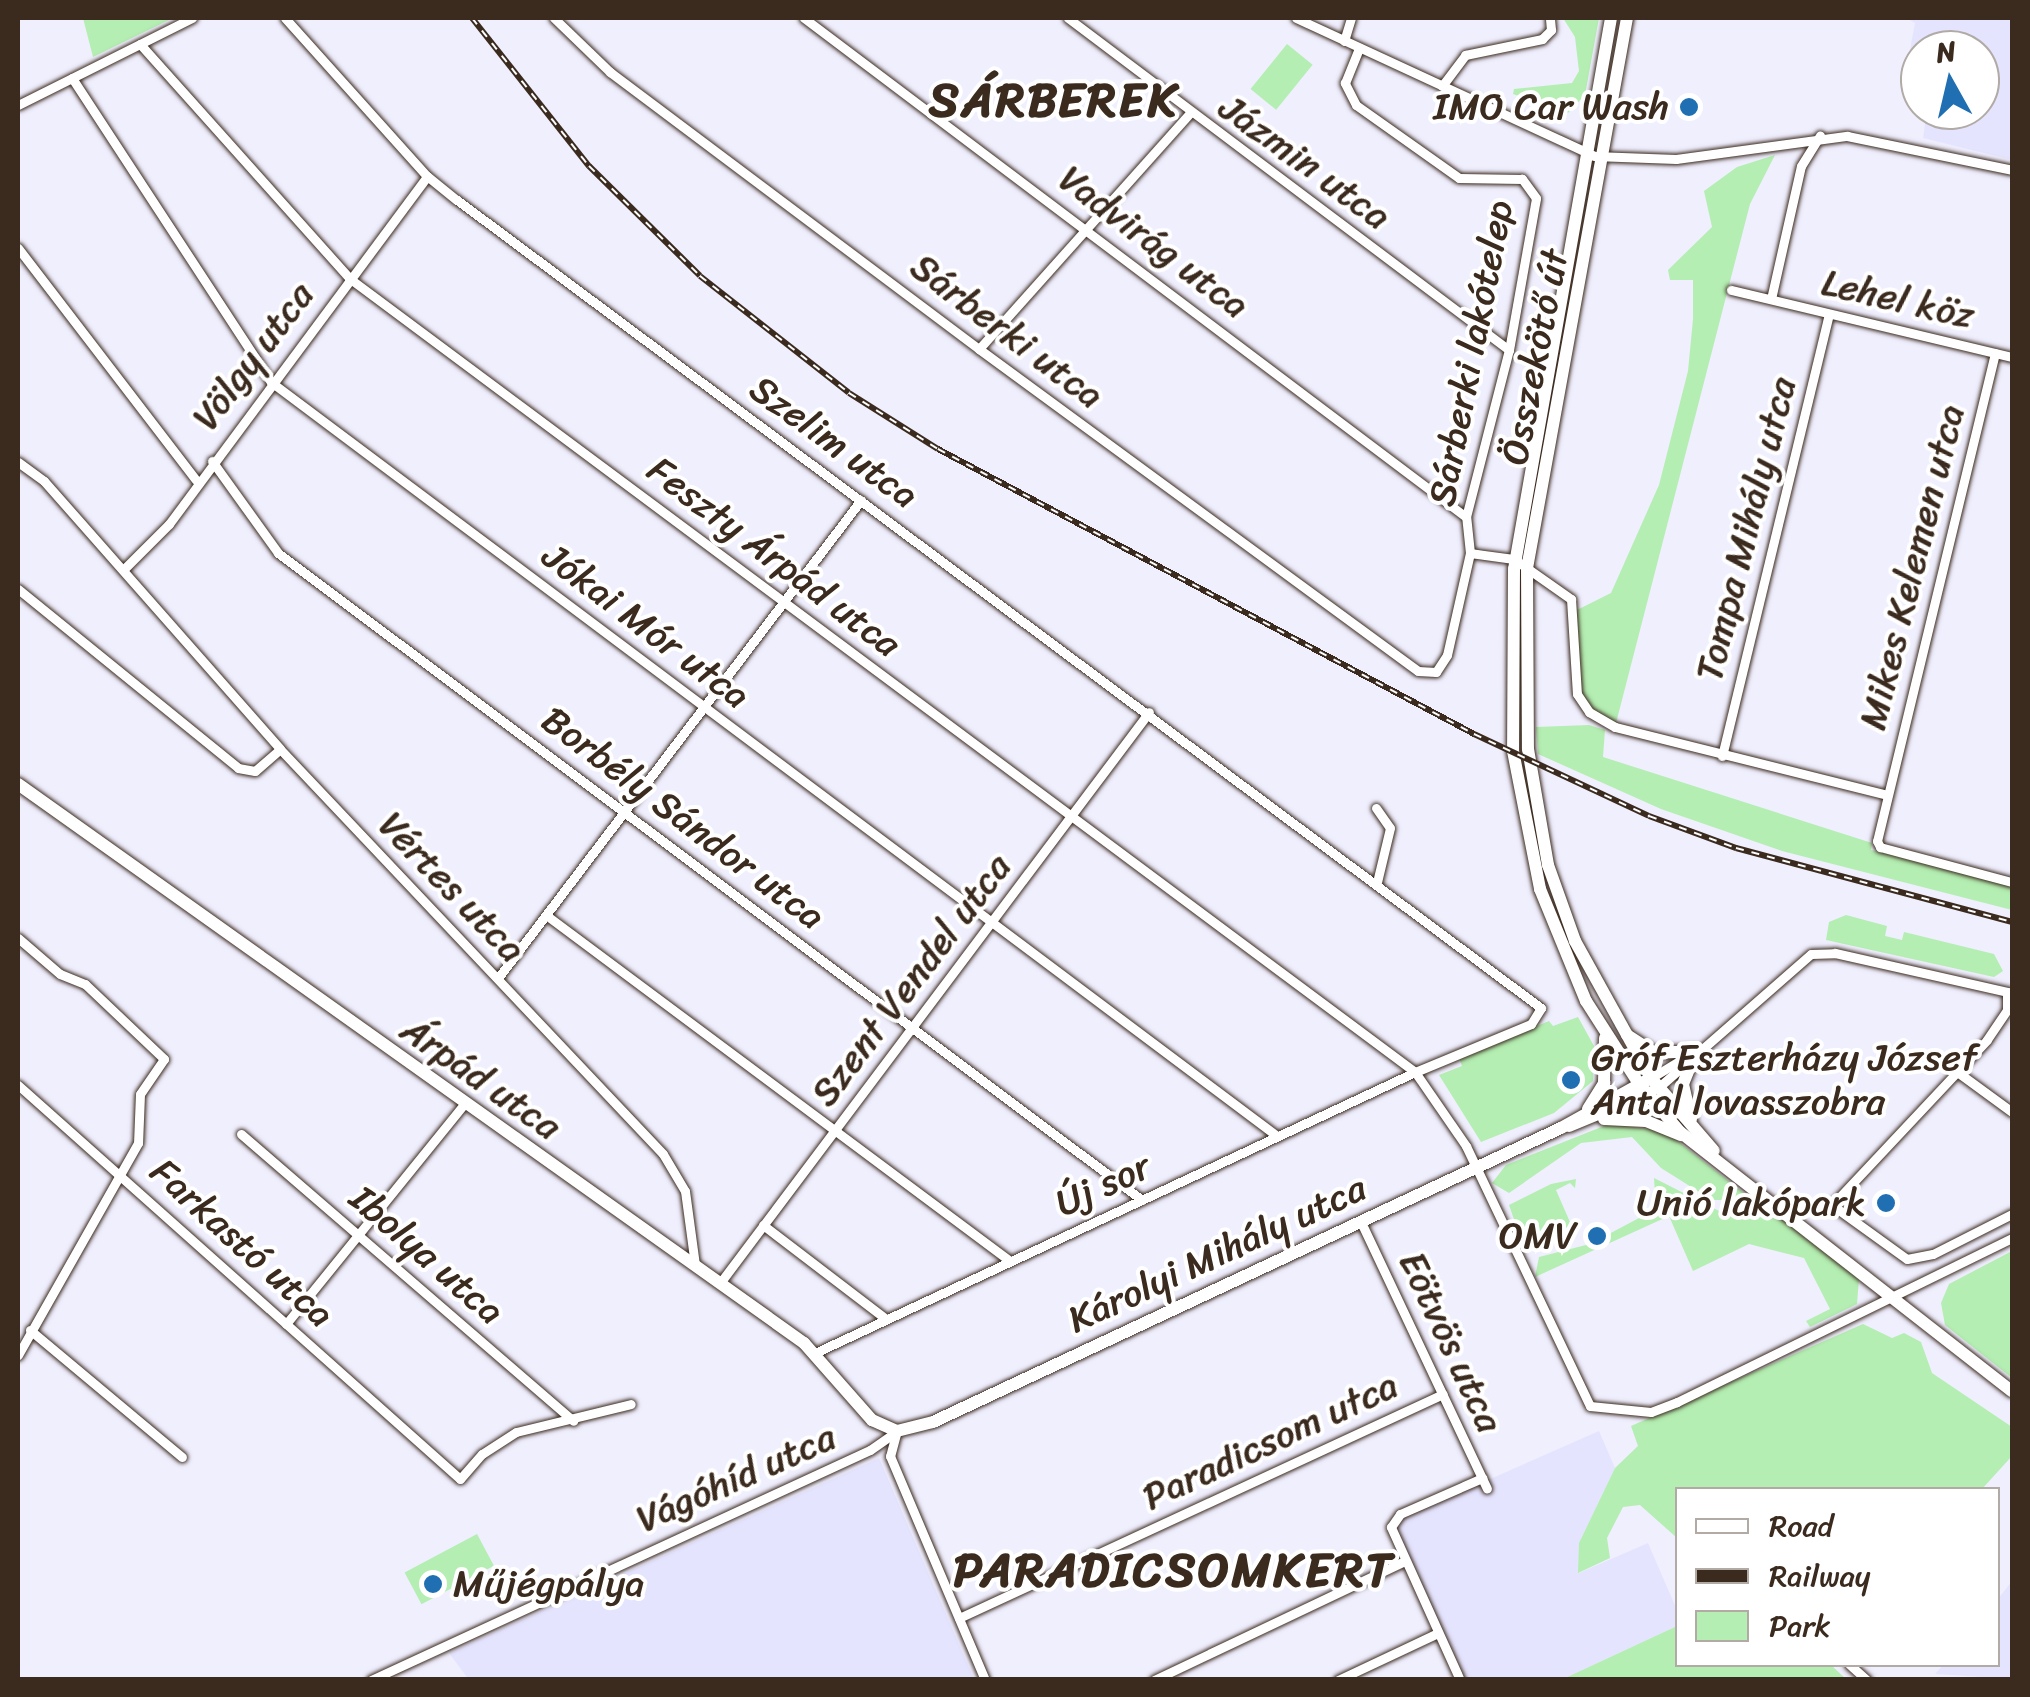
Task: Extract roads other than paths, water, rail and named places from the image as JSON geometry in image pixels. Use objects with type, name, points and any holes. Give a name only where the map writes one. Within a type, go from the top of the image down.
[{"type":"street","points":[[18,105],[192,18]]},
{"type":"street","name":"Szelim utca","points":[[285,18],[427,176],[1378,882],[1541,1008]]},
{"type":"street","name":"Sárberki utca","points":[[554,18],[610,72],[979,349],[1418,671],[1436,672]]},
{"type":"street","name":"Vadvirág utca","points":[[804,18],[1466,517]]},
{"type":"street","name":"Jázmin utca","points":[[1068,18],[1190,114],[1509,350]]},
{"type":"street","points":[[1296,18],[1584,153],[1603,158],[1676,159],[1820,136],[1872,140],[2012,170]]},
{"type":"street","points":[[1344,41],[1351,18]]},
{"type":"street","points":[[1442,86],[1464,54],[1542,39],[1551,30],[1550,18]]},
{"type":"street","name":"Összekötő út","points":[[1611,18],[1514,558],[1511,712],[1521,806],[1553,929],[1611,1030],[1649,1086],[1690,1132]]},
{"type":"street","name":"Összekötő út","points":[[1611,1030],[1559,901],[1539,818],[1526,714],[1527,568],[1627,18]]},
{"type":"street","name":"Feszty Árpád utca","points":[[140,44],[348,278],[1415,1072],[1457,1128],[1590,1406],[1651,1412],[1896,1297]]},
{"type":"street","name":"Sárberki lakótelep","points":[[1359,48],[1345,83],[1356,106],[1460,178],[1522,179],[1534,190],[1537,208],[1509,350],[1466,517],[1470,552],[1447,655],[1436,672]]},
{"type":"street","name":"Jókai Mór utca","points":[[72,78],[271,382],[1277,1136]]},
{"type":"street","points":[[979,349],[1190,114]]},
{"type":"street","name":"Lehel köz","points":[[1771,299],[1801,166],[1820,136]]},
{"type":"street","name":"Völgy utca","points":[[124,570],[168,524],[196,480],[427,176]]},
{"type":"street","points":[[18,248],[196,480]]},
{"type":"street","name":"Lehel köz","points":[[1731,290],[2012,357]]},
{"type":"street","name":"Tompa Mihály utca","points":[[1722,756],[1829,315]]},
{"type":"street","name":"Mikes Kelemen utca","points":[[1995,353],[1888,795],[1880,847],[2012,882]]},
{"type":"street","name":"Borbély Sándor utca","points":[[212,461],[278,553],[1142,1200]]},
{"type":"street","name":"Vértes utca","points":[[18,462],[44,481],[280,749],[674,1170],[691,1216],[696,1265]]},
{"type":"street","points":[[498,978],[860,500]]},
{"type":"street","points":[[1470,552],[1514,558],[1571,600],[1577,624],[1574,682],[1582,704],[1614,728],[1888,795]]},
{"type":"street","points":[[18,589],[238,768],[254,771],[280,749]]},
{"type":"street","name":"Szent Vendel utca","points":[[720,1283],[1150,712]]},
{"type":"street","name":"Árpád utca","points":[[18,784],[817,1352],[872,1420],[897,1432]]},
{"type":"street","points":[[1376,808],[1390,828],[1378,882]]},
{"type":"street","points":[[546,915],[1010,1262]]},
{"type":"street","points":[[18,938],[60,974],[85,984],[164,1059],[140,1094],[141,1134],[18,1355]]},
{"type":"street","points":[[1649,1086],[1812,954],[1836,953],[2010,992],[2007,1010],[1832,1205],[1908,1259],[1934,1254],[2012,1214]]},
{"type":"street","name":"Új sor","points":[[817,1352],[1415,1072],[1530,1024],[1541,1008]]},
{"type":"street","points":[[1696,1051],[1656,1053],[1611,1030],[1604,1083],[1589,1116],[1646,1121],[1690,1132],[1730,1169],[2012,1391]]},
{"type":"street","points":[[1690,1132],[1683,1084],[1696,1051]]},
{"type":"street","points":[[1956,1071],[2012,1112]]},
{"type":"street","name":"Farkastó utca","points":[[18,1085],[120,1172],[460,1480],[516,1432],[573,1422]]},
{"type":"street","name":"Károlyi Mihály utca","points":[[897,1432],[933,1422],[1649,1086]]},
{"type":"street","points":[[286,1324],[465,1103]]},
{"type":"street","name":"Ibolya utca","points":[[241,1134],[573,1422]]},
{"type":"street","name":"Eötvös utca","points":[[1360,1220],[1487,1489]]},
{"type":"street","points":[[764,1226],[886,1320]]},
{"type":"street","points":[[1896,1297],[2012,1238]]},
{"type":"street","points":[[30,1330],[182,1457]]},
{"type":"street","name":"Paradicsom utca","points":[[959,1618],[1443,1394]]},
{"type":"street","points":[[573,1422],[631,1404]]},
{"type":"street","points":[[897,1432],[890,1456],[984,1680]]},
{"type":"street","name":"Vágóhíd utca","points":[[371,1680],[870,1450],[897,1432]]},
{"type":"street","points":[[1460,1680],[1403,1562],[1392,1521],[1482,1478]]},
{"type":"street","points":[[1154,1680],[1403,1562]]},
{"type":"street","points":[[1338,1680],[1438,1632]]},
{"type":"railway","points":[[472,18],[589,166],[700,276],[849,393],[938,449],[1474,734],[1649,816],[1736,848],[2012,922]]},
{"type":"place","name":"IMO Car Wash","points":[[1689,107]]},
{"type":"place","name":"Gróf Eszterházy József Antal lovasszobra","points":[[1571,1080]]},
{"type":"place","name":"Unió lakópark","points":[[1886,1203]]},
{"type":"place","name":"OMV","points":[[1597,1236]]},
{"type":"place","name":"Műjégpálya","points":[[433,1584]]},
{"type":"district","name":"SÁRBEREK","points":[[1054,100]]},
{"type":"district","name":"PARADICSOMKERT","points":[[1174,1570]]}]
